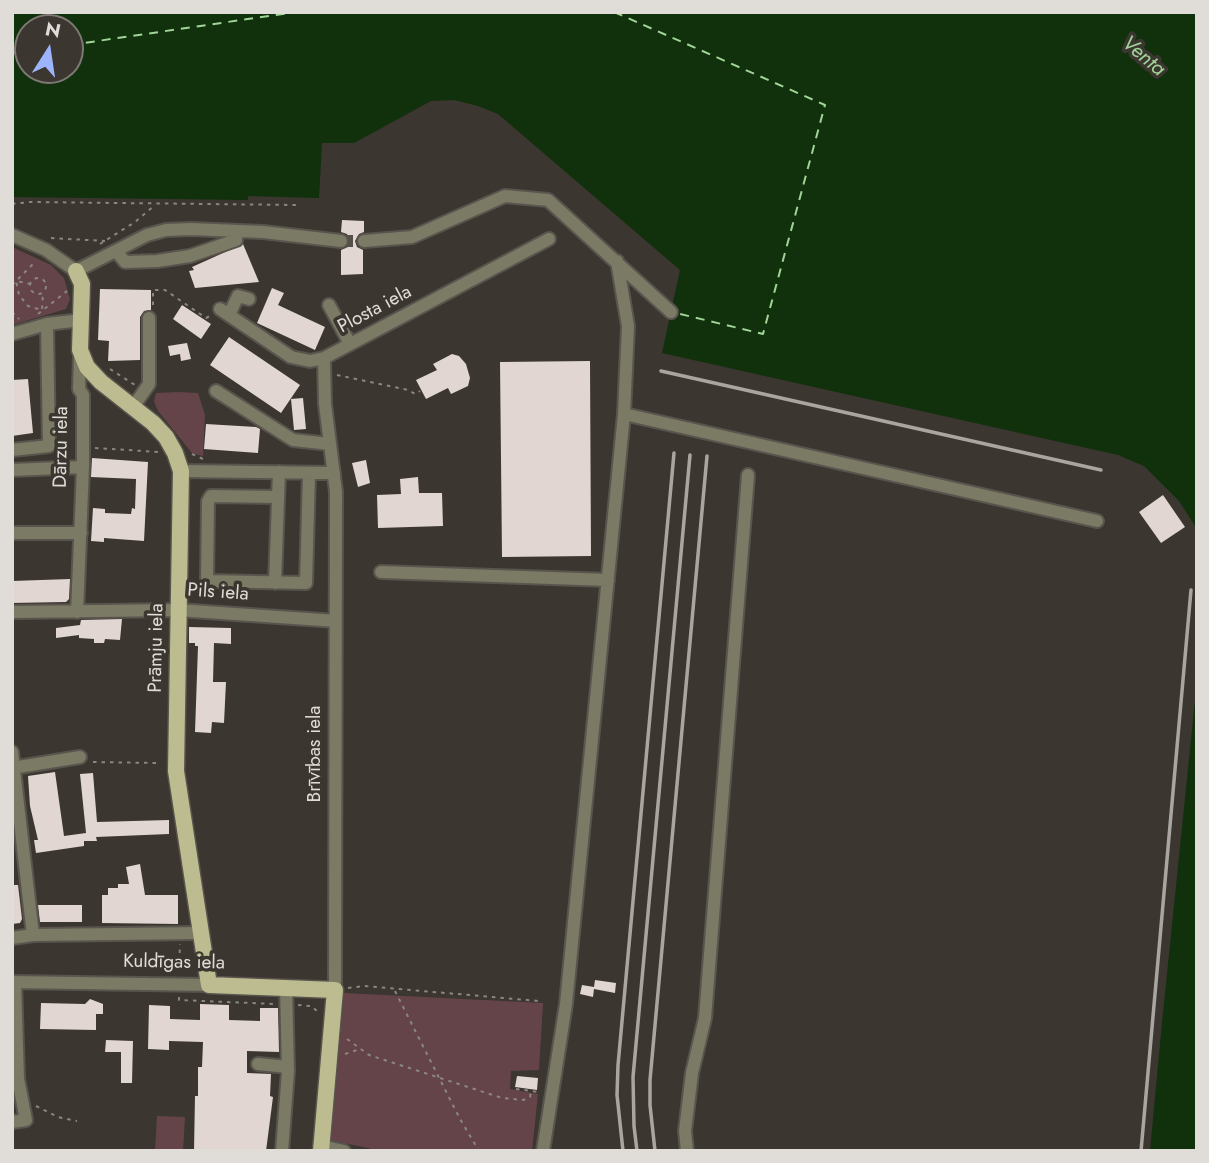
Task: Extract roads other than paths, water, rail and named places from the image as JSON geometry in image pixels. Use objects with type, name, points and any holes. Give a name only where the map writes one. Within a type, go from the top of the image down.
[{"type":"main road","name":"Dārzu iela","points":[[76,281],[81,320],[80,350]]},
{"type":"main road","name":"Prāmju iela","points":[[80,350],[88,367],[101,382],[153,423],[166,437],[181,471],[176,771],[209,985]]},
{"type":"main road","name":"Kuldīgas iela","points":[[209,985],[335,990]]},
{"type":"main road","name":"Brīvības iela","points":[[322,1149],[335,990]]},
{"type":"street","points":[[364,241],[412,237],[505,197],[548,200],[671,312]]},
{"type":"street","points":[[12,234],[46,244],[76,281],[116,251],[147,235],[166,230],[237,231],[341,241]]},
{"type":"street","points":[[116,251],[125,262],[190,256],[236,240],[237,231]]},
{"type":"street","name":"Plosta iela","points":[[249,299],[238,296],[224,312],[291,357],[310,361],[324,358],[549,239]]},
{"type":"street","points":[[543,1151],[566,1004],[624,414],[628,326],[617,261]]},
{"type":"street","points":[[329,305],[350,344]]},
{"type":"street","points":[[133,407],[149,384],[149,318]]},
{"type":"street","points":[[12,334],[47,324],[81,320]]},
{"type":"street","points":[[12,450],[49,446],[47,324]]},
{"type":"street","name":"Dārzu iela","points":[[77,612],[83,467],[80,350]]},
{"type":"street","name":"Brīvības iela","points":[[324,358],[325,404],[336,492],[335,990]]},
{"type":"street","points":[[83,395],[101,382]]},
{"type":"street","points":[[216,391],[293,440],[330,444]]},
{"type":"street","points":[[624,414],[1097,521]]},
{"type":"street","points":[[29,448],[30,469]]},
{"type":"street","points":[[12,470],[83,467]]},
{"type":"street","points":[[181,471],[334,473]]},
{"type":"street","points":[[275,583],[279,472]]},
{"type":"street","points":[[278,496],[211,496],[208,501],[207,582],[306,583],[309,472]]},
{"type":"street","points":[[687,1151],[685,1131],[692,1073],[705,1018],[748,475]]},
{"type":"street","points":[[12,533],[81,533]]},
{"type":"street","points":[[381,572],[608,580]]},
{"type":"street","name":"Pils iela","points":[[12,612],[178,610],[336,621]]},
{"type":"street","points":[[12,751],[33,935]]},
{"type":"street","points":[[14,768],[80,757]]},
{"type":"street","name":"Kuldīgas iela","points":[[12,938],[33,935],[201,933]]},
{"type":"street","name":"Kuldīgas iela","points":[[14,982],[86,981],[209,985]]},
{"type":"street","points":[[12,1122],[26,1120],[15,1080],[14,982]]},
{"type":"street","points":[[282,1151],[288,1067],[286,987]]},
{"type":"street","points":[[258,1064],[288,1067]]},
{"type":"street","points":[[322,1149],[345,1149],[344,1151]]},
{"type":"water","name":"Venta","points":[[12,12],[1197,12],[1197,529],[1179,501],[1144,466],[1118,455],[662,353],[680,270],[498,114],[478,106],[454,100],[431,101],[354,143],[322,143],[319,198],[248,196],[248,200],[12,197]]},
{"type":"water","points":[[1197,681],[1197,1151],[1150,1151],[1162,1023]]},
{"type":"tunnel","points":[[341,241],[364,241]]},
{"type":"railway","points":[[661,371],[1101,470]]},
{"type":"railway","points":[[623,1151],[617,1095],[618,1065],[674,453]]},
{"type":"railway","points":[[637,1151],[633,1077],[690,455]]},
{"type":"railway","points":[[655,1151],[650,1080],[707,456]]},
{"type":"railway","points":[[1141,1151],[1191,590]]}]
